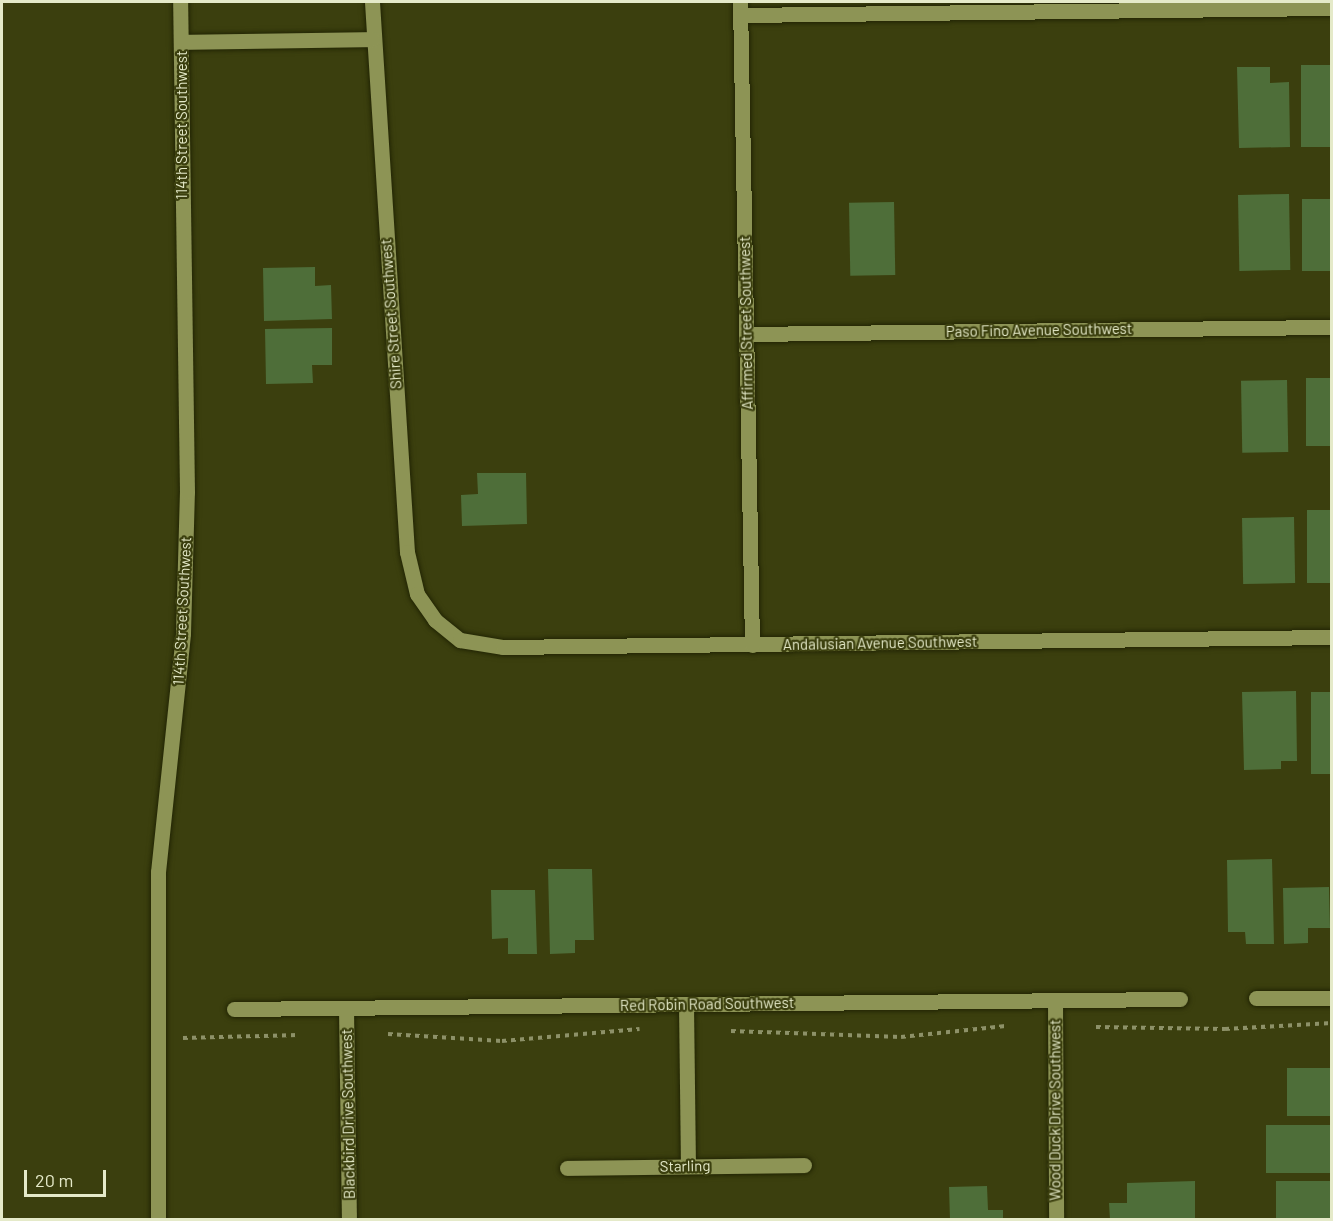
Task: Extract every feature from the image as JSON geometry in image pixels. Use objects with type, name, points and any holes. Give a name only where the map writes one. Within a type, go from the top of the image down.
[{"type":"street","name":"114th Street Southwest","points":[[158,1220],[158,872],[183,633],[187,492],[180,2]]},
{"type":"street","name":"Shire Street Southwest","points":[[372,2],[372,39],[407,552],[417,594],[435,621]]},
{"type":"street","points":[[740,8],[1332,8]]},
{"type":"street","name":"Affirmed Street Southwest","points":[[740,8],[752,645]]},
{"type":"street","points":[[181,42],[372,39]]},
{"type":"street","name":"Paso Fino Avenue Southwest","points":[[747,334],[1332,327]]},
{"type":"street","name":"Andalusian Avenue Southwest","points":[[435,621],[460,640],[503,647],[1332,637]]},
{"type":"street","points":[[1256,998],[1332,998]]},
{"type":"street","name":"Red Robin Road Southwest","points":[[234,1009],[1180,999]]},
{"type":"street","name":"Wood Duck Drive Southwest","points":[[1054,1001],[1056,1220]]},
{"type":"street","points":[[686,1004],[688,1166]]},
{"type":"street","name":"Blackbird Drive Southwest","points":[[346,1008],[349,1220]]},
{"type":"street","name":"Starling","points":[[567,1168],[804,1164]]},
{"type":"path","points":[[1095,1027],[1225,1029],[1332,1023]]},
{"type":"path","points":[[731,1031],[901,1037],[1005,1026]]},
{"type":"path","points":[[388,1034],[502,1041],[639,1029]]},
{"type":"path","points":[[183,1038],[298,1035]]},
{"type":"building","points":[[1301,65],[1332,65],[1332,147],[1301,147]]},
{"type":"building","points":[[1237,67],[1270,67],[1270,83],[1289,82],[1290,147],[1239,148]]},
{"type":"building","points":[[1289,194],[1290,270],[1239,271],[1238,195]]},
{"type":"building","points":[[1302,199],[1332,199],[1332,271],[1302,271]]},
{"type":"building","points":[[894,202],[895,275],[850,276],[849,203]]},
{"type":"building","points":[[315,267],[315,286],[331,285],[332,319],[264,321],[263,268]]},
{"type":"building","points":[[332,328],[332,365],[312,365],[313,383],[266,384],[265,329]]},
{"type":"building","points":[[1306,378],[1332,378],[1332,446],[1306,446]]},
{"type":"building","points":[[1287,380],[1288,452],[1242,453],[1241,381]]},
{"type":"building","points":[[477,473],[526,473],[527,524],[462,526],[461,495],[478,494]]},
{"type":"building","points":[[1307,510],[1332,510],[1332,583],[1307,583]]},
{"type":"building","points":[[1294,517],[1295,583],[1243,584],[1242,518]]},
{"type":"building","points":[[1296,691],[1297,761],[1281,761],[1281,769],[1244,770],[1242,692]]},
{"type":"building","points":[[1311,692],[1332,692],[1332,774],[1311,774]]},
{"type":"building","points":[[1272,859],[1274,944],[1246,944],[1245,932],[1228,932],[1227,860]]},
{"type":"building","points":[[548,869],[592,869],[594,940],[575,940],[575,953],[550,954]]},
{"type":"building","points":[[1329,887],[1330,928],[1308,928],[1308,943],[1284,944],[1283,888]]},
{"type":"building","points":[[491,890],[535,890],[537,954],[508,954],[508,938],[492,939]]},
{"type":"building","points":[[1287,1068],[1332,1068],[1332,1116],[1287,1116]]},
{"type":"building","points":[[1266,1125],[1332,1125],[1332,1173],[1266,1173]]},
{"type":"building","points":[[1195,1181],[1195,1220],[1110,1220],[1109,1203],[1127,1203],[1127,1183]]},
{"type":"building","points":[[1276,1181],[1332,1181],[1332,1220],[1276,1220]]},
{"type":"building","points":[[987,1186],[988,1210],[1003,1210],[1003,1220],[950,1220],[949,1187]]}]
